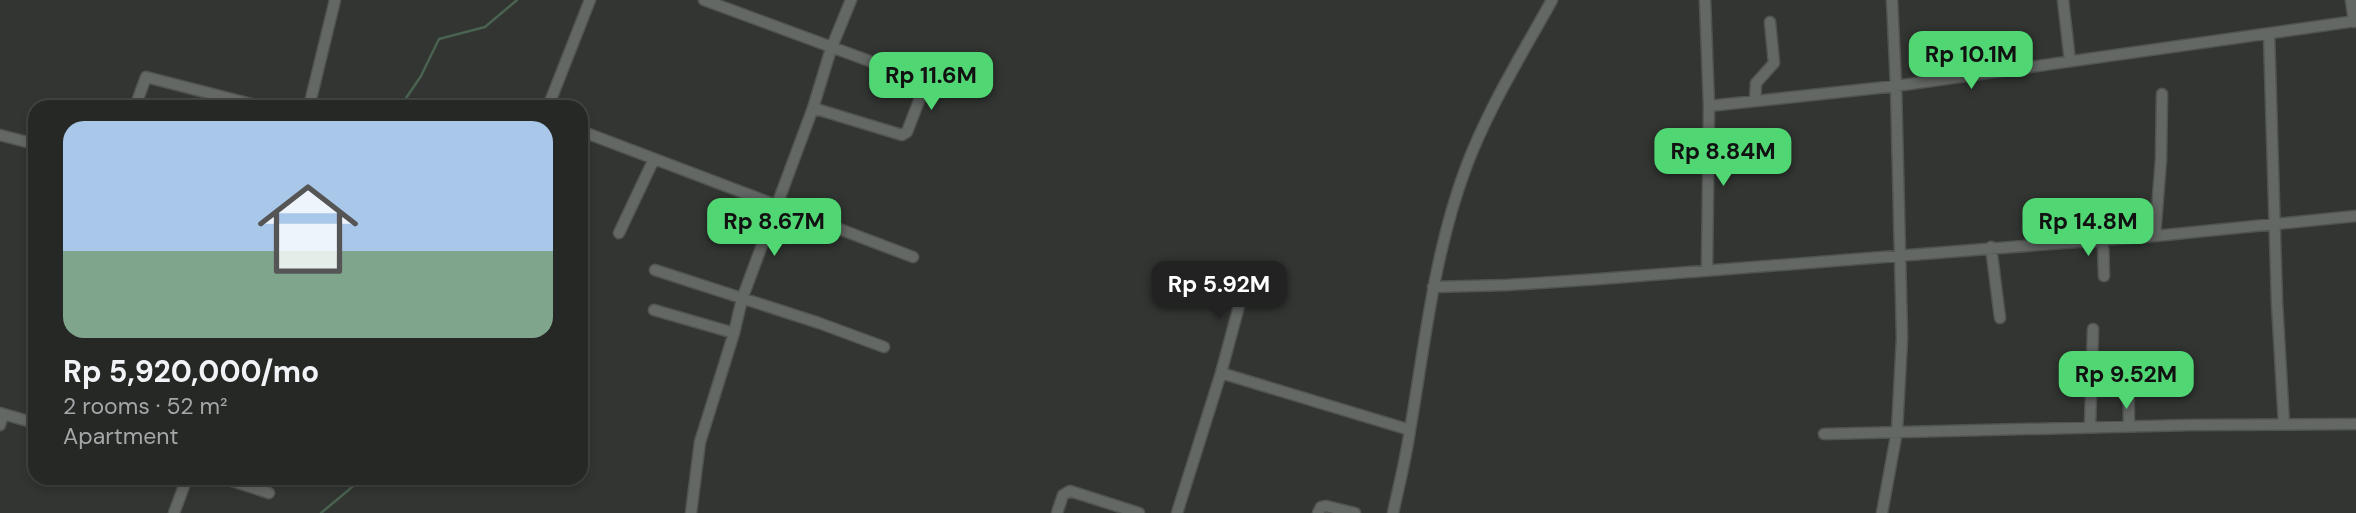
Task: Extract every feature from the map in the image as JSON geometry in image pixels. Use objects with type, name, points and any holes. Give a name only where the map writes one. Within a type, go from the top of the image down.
[{"type":"street","points":[[311,100],[335,0]]},
{"type":"street","points":[[551,100],[590,0]]},
{"type":"street","points":[[704,0],[920,80],[924,87],[908,132],[902,135],[813,108]]},
{"type":"street","points":[[691,513],[700,442],[743,299],[813,108],[831,48],[851,0]]},
{"type":"street","points":[[1393,513],[1410,430],[1433,287],[1468,162],[1486,120],[1552,0]]},
{"type":"street","points":[[1705,0],[1709,106],[1707,270]]},
{"type":"street","points":[[1882,513],[1897,430],[1902,338],[1892,0]]},
{"type":"street","points":[[2063,0],[2070,61]]},
{"type":"street","points":[[1709,106],[1896,86],[2355,21],[2351,0]]},
{"type":"street","points":[[1755,101],[1757,81],[1770,69],[1774,61],[1770,22]]},
{"type":"street","points":[[2269,34],[2277,303],[2284,424]]},
{"type":"street","points":[[137,100],[146,76],[237,100]]},
{"type":"street","points":[[2155,236],[2161,159],[2162,94]]},
{"type":"street","points":[[588,134],[914,257]]},
{"type":"street","points":[[0,135],[28,142]]},
{"type":"street","points":[[619,233],[654,159]]},
{"type":"street","points":[[1433,287],[1507,285],[2155,236],[2356,216]]},
{"type":"street","points":[[2103,239],[2104,276]]},
{"type":"street","points":[[1992,247],[2000,318]]},
{"type":"street","points":[[655,270],[884,347]]},
{"type":"street","points":[[1177,513],[1222,373],[1247,276]]},
{"type":"street","points":[[654,310],[734,333]]},
{"type":"street","points":[[2090,427],[2093,329]]},
{"type":"street","points":[[2128,360],[2129,426]]},
{"type":"street","points":[[1222,373],[1410,430]]},
{"type":"street","points":[[0,425],[2,413],[28,421]]},
{"type":"street","points":[[1825,434],[1897,430],[2129,426],[2356,425]]},
{"type":"street","points":[[174,513],[184,485]]},
{"type":"street","points":[[244,485],[269,493]]},
{"type":"street","points":[[1058,513],[1063,495],[1070,491],[1139,513]]},
{"type":"street","points":[[1318,513],[1321,507],[1326,506],[1355,513]]},
{"type":"waterway","points":[[405,100],[421,76],[439,39],[485,27],[517,0]]},
{"type":"waterway","points":[[321,513],[355,485]]}]
